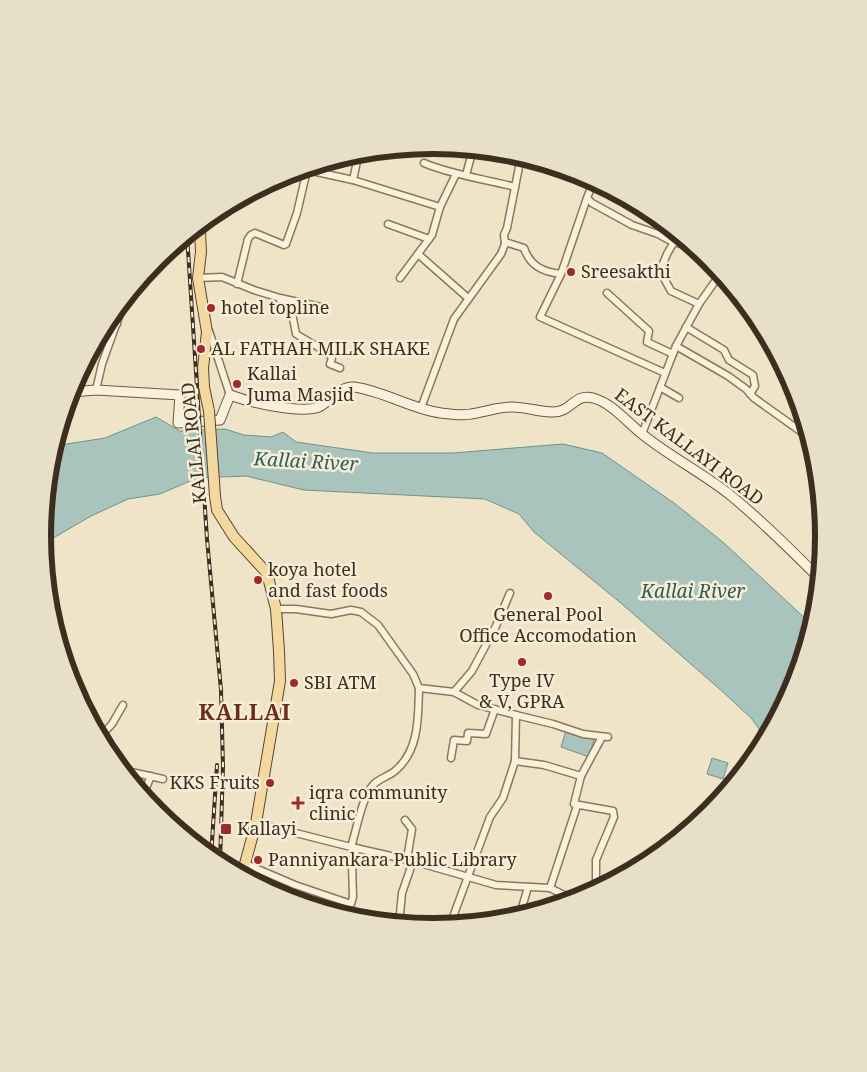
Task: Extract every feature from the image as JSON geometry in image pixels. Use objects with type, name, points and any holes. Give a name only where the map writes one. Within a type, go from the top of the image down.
[{"type":"main road","name":"KALLAI ROAD","points":[[200,234],[198,278],[203,297],[207,332],[203,368],[204,387],[217,510],[234,537],[267,573],[276,610],[280,681],[256,822],[244,868]]},
{"type":"street","points":[[466,175],[470,156]]},
{"type":"street","points":[[353,180],[357,162]]},
{"type":"street","points":[[424,163],[456,174],[515,187]]},
{"type":"street","points":[[421,408],[454,319],[501,254],[520,164]]},
{"type":"street","points":[[316,172],[353,180],[440,206]]},
{"type":"street","points":[[400,278],[432,235],[440,206],[456,174]]},
{"type":"street","points":[[237,284],[248,239],[251,235],[256,233],[284,245],[286,244],[297,213],[304,177]]},
{"type":"street","points":[[591,188],[561,274],[540,317],[665,373]]},
{"type":"street","points":[[587,198],[600,208],[623,220],[679,244]]},
{"type":"street","points":[[388,224],[429,238]]},
{"type":"street","points":[[505,242],[524,248],[527,258],[537,268],[549,273],[561,274]]},
{"type":"street","points":[[674,242],[666,254],[660,271],[672,291],[699,304]]},
{"type":"street","points":[[418,254],[468,298]]},
{"type":"street","points":[[198,278],[222,277],[277,297],[321,307]]},
{"type":"street","points":[[642,434],[676,346],[699,304],[717,279]]},
{"type":"street","points":[[607,293],[649,331],[647,342],[673,354]]},
{"type":"street","points":[[277,297],[291,308],[296,334],[328,353],[332,358],[330,364],[340,368]]},
{"type":"street","points":[[80,391],[96,390],[180,395],[178,423],[220,420],[230,395],[205,320]]},
{"type":"street","points":[[96,390],[102,364],[118,321]]},
{"type":"street","points":[[686,327],[724,350],[729,360],[753,375],[755,386],[750,394]]},
{"type":"street","points":[[676,346],[746,388],[754,398],[801,432]]},
{"type":"street","name":"EAST KALLAYI ROAD","points":[[230,395],[266,404],[312,409],[321,406],[345,388],[352,387],[379,393],[440,413],[470,414],[513,407],[552,412],[562,411],[585,396],[601,400],[642,434],[728,493],[814,573]]},
{"type":"street","points":[[660,387],[679,398]]},
{"type":"street","points":[[454,692],[472,671],[496,626],[510,592]]},
{"type":"street","points":[[246,864],[295,885],[351,904],[353,897],[352,864],[354,848],[364,803],[372,786],[396,770],[410,752],[418,726],[419,688],[409,668],[378,624],[361,612],[351,610],[331,614],[296,609],[276,610]]},
{"type":"street","points":[[419,688],[454,692],[478,705],[553,724],[583,734],[605,737],[582,776],[574,804],[577,806],[550,888]]},
{"type":"street","points":[[105,732],[123,706]]},
{"type":"street","points":[[452,758],[454,740],[467,741],[468,733],[486,734],[495,709]]},
{"type":"street","points":[[453,917],[490,817],[503,798],[515,761],[516,715]]},
{"type":"street","points":[[515,761],[544,765],[582,776]]},
{"type":"street","points":[[133,772],[163,779]]},
{"type":"street","points":[[146,787],[151,776]]},
{"type":"street","points":[[577,806],[613,811],[614,817],[596,860],[596,882]]},
{"type":"street","points":[[400,916],[402,893],[410,860],[412,829],[405,820]]},
{"type":"street","points":[[256,822],[354,848],[410,860],[496,885],[550,888],[564,895]]},
{"type":"street","points":[[522,907],[528,887]]},
{"type":"water","name":"Kallai River","points":[[156,417],[180,431],[225,429],[244,435],[271,437],[283,432],[296,442],[373,453],[453,453],[563,444],[602,453],[674,503],[724,543],[806,619],[803,635],[787,682],[761,732],[752,719],[723,692],[622,604],[534,532],[519,514],[485,499],[304,490],[246,476],[197,478],[160,494],[128,499],[91,516],[51,539],[52,511],[62,445],[105,438]]},
{"type":"water","points":[[566,730],[594,739],[589,757],[561,747]]},
{"type":"water","points":[[712,758],[728,763],[723,779],[707,774]]},
{"type":"railway","points":[[188,244],[207,539],[221,690],[223,766],[220,853]]},
{"type":"railway","points":[[212,847],[217,765]]},
{"type":"place","name":"Sreesakthi","points":[[571,272]]},
{"type":"place","name":"hotel topline","points":[[211,308]]},
{"type":"place","name":"AL FATHAH MILK SHAKE","points":[[201,349]]},
{"type":"place","name":"Kallai Juma Masjid","points":[[237,384]]},
{"type":"place","name":"koya hotel and fast foods","points":[[258,580]]},
{"type":"place","name":"General Pool Office Accomodation","points":[[548,596]]},
{"type":"place","name":"Type IV & V, GPRA","points":[[522,662]]},
{"type":"place","name":"SBI ATM","points":[[294,683]]},
{"type":"place","name":"KKS Fruits","points":[[270,783]]},
{"type":"place","name":"iqra community clinic","points":[[298,803]]},
{"type":"place","name":"Kallayi","points":[[226,829]]},
{"type":"place","name":"Panniyankara Public Library","points":[[258,860]]},
{"type":"district","name":"KALLAI","points":[[245,712]]}]
